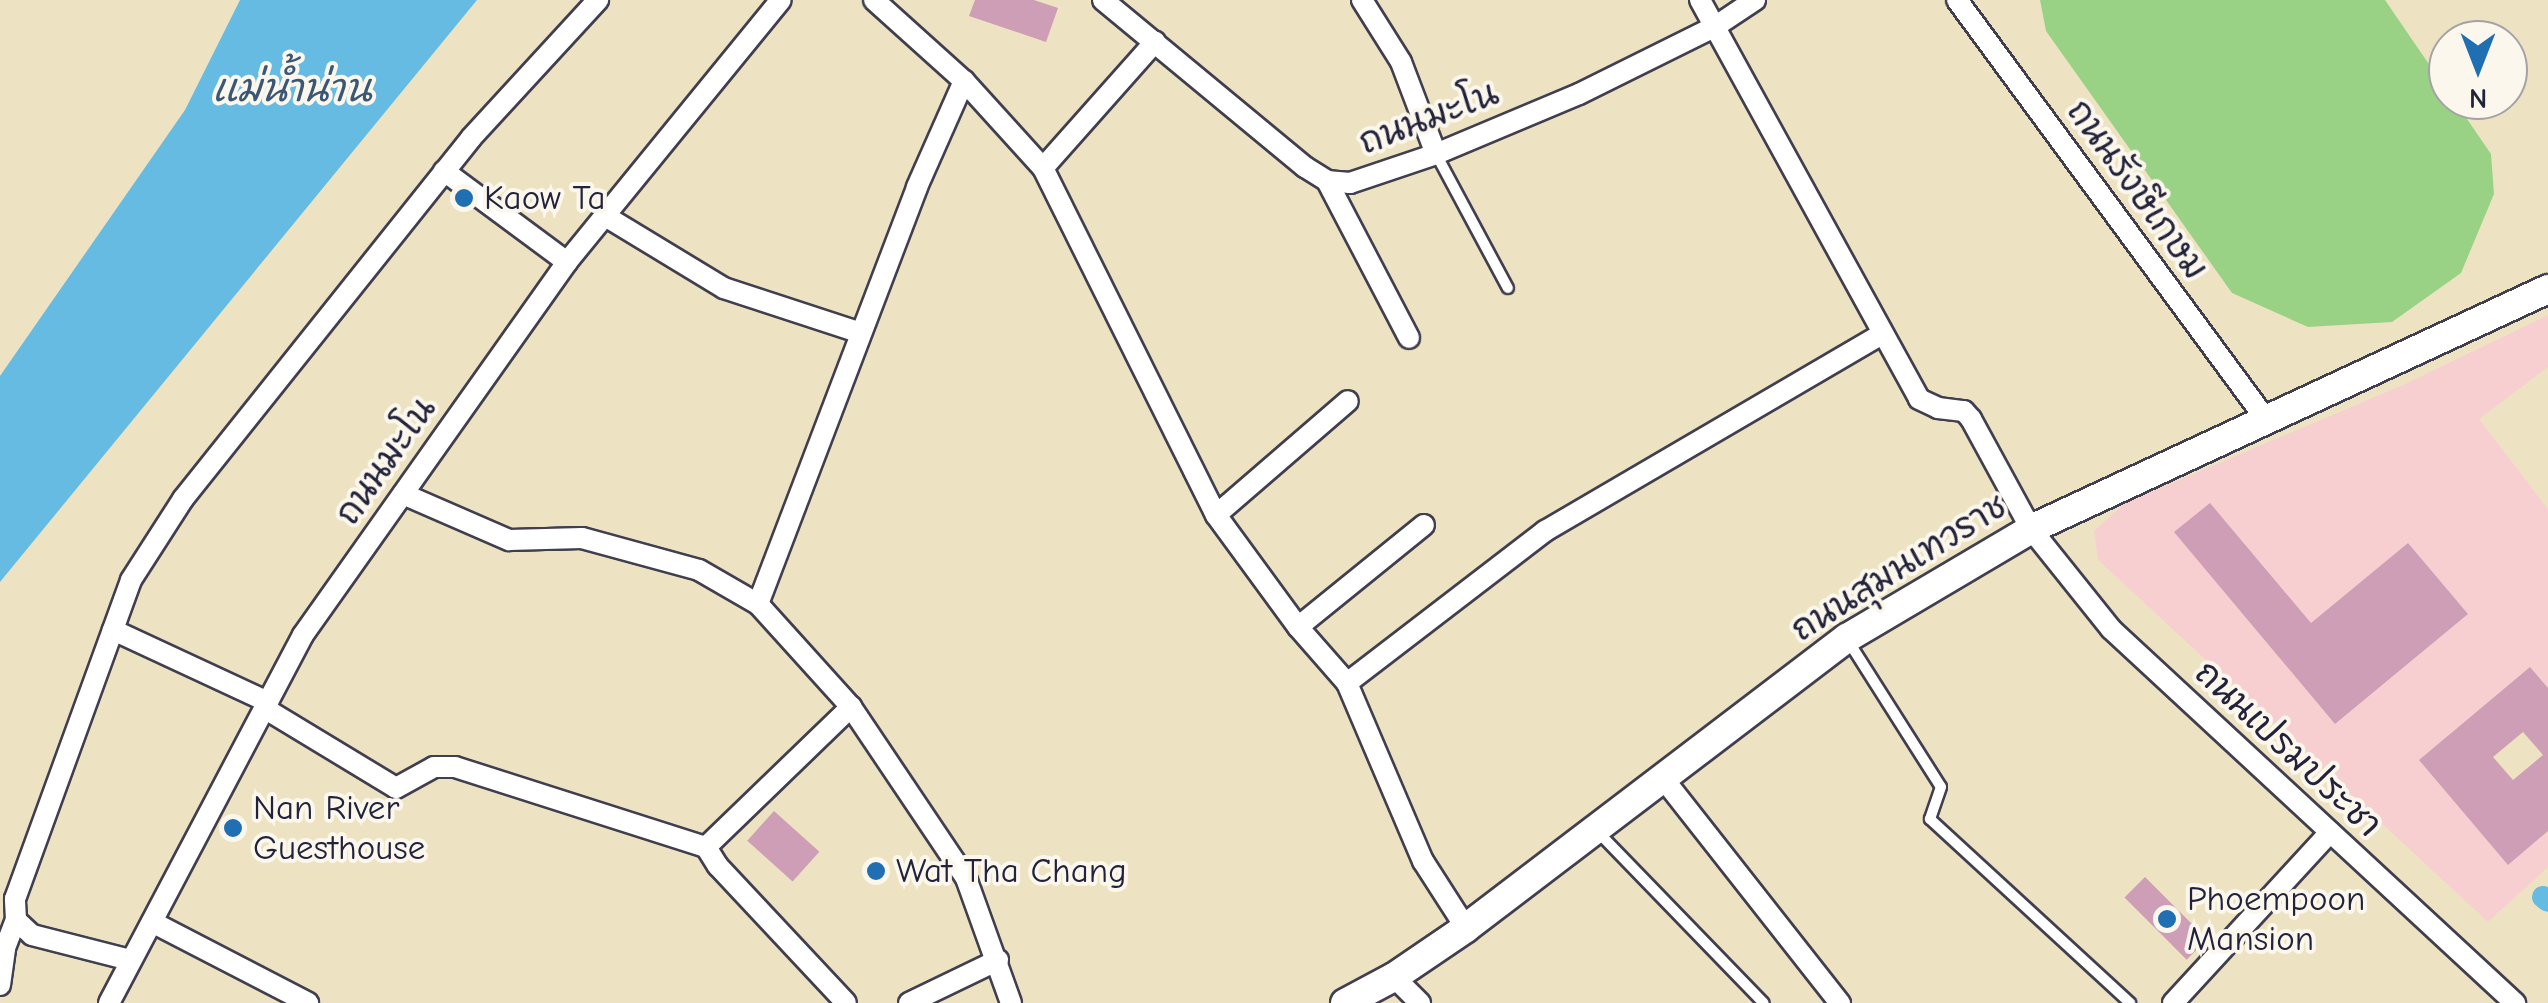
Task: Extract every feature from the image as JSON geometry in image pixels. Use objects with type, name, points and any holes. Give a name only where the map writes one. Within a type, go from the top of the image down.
[{"type":"street","points":[[0,985],[5,948],[16,920],[15,899],[131,580],[183,499],[444,170],[598,0]]},
{"type":"street","name":"ถนนมะโน","points":[[109,1003],[303,635],[568,262],[782,0]]},
{"type":"street","points":[[874,0],[964,81],[1043,168],[1216,515],[1298,627],[1347,683],[1423,862],[1466,928]]},
{"type":"street","name":"ถนนมะโน","points":[[1103,0],[1327,181],[1350,183],[1436,154],[1579,94],[1716,26],[1754,0]]},
{"type":"street","points":[[1362,0],[1401,62],[1436,154]]},
{"type":"street","name":"ถนนเปรมประชา","points":[[1700,0],[1919,400],[1938,408],[1964,411],[1972,419],[2031,529],[2112,629],[2515,1003]]},
{"type":"street","name":"ถนนรังษีเกษม","points":[[1958,0],[2265,418]]},
{"type":"street","points":[[1043,168],[1154,42]]},
{"type":"street","points":[[758,604],[861,332],[964,81]]},
{"type":"street","points":[[444,170],[568,262]]},
{"type":"street","points":[[1327,181],[1409,338]]},
{"type":"street","points":[[606,216],[724,288],[861,332]]},
{"type":"street","name":"ถนนสุมนเทวราช","points":[[1346,1003],[1394,978],[1466,928],[1847,638],[2031,529],[2548,289]]},
{"type":"street","points":[[1347,683],[1545,532],[1881,335]]},
{"type":"street","points":[[1216,515],[1348,401]]},
{"type":"street","points":[[403,494],[508,540],[582,538],[699,570],[758,604],[850,706],[966,878],[1011,1003]]},
{"type":"street","points":[[1298,627],[1424,526]]},
{"type":"street","points":[[112,630],[266,705],[396,788],[434,767],[455,767],[706,847],[846,1003]]},
{"type":"street","points":[[706,847],[850,706]]},
{"type":"street","points":[[1662,778],[1840,1003]]},
{"type":"street","points":[[2173,1003],[2330,832]]},
{"type":"street","points":[[16,920],[32,935],[130,960]]},
{"type":"street","points":[[152,922],[308,1003]]},
{"type":"street","points":[[908,1003],[998,960]]},
{"type":"street","points":[[1394,978],[1420,1003]]},
{"type":"lane","points":[[1436,154],[1508,288]]},
{"type":"lane","points":[[1847,638],[1941,787],[1930,819],[2130,1003]]},
{"type":"lane","points":[[1594,828],[1764,1003]]},
{"type":"shaded area","points":[[2548,315],[2548,367],[2479,419],[2548,509],[2548,688],[2530,667],[2419,760],[2508,865],[2548,831],[2548,867],[2488,922],[2098,560],[2094,531],[2125,503],[2403,385]],"holes":[[[2210,503],[2311,623],[2408,543],[2468,614],[2335,724],[2175,533]]]},
{"type":"green space","points":[[2040,0],[2385,0],[2428,63],[2428,120],[2468,120],[2491,154],[2494,194],[2461,273],[2392,322],[2308,327],[2232,293],[2046,31]]},
{"type":"water","name":"แม่น้ำน่าน","points":[[240,0],[477,0],[0,582],[0,376],[185,110]]},
{"type":"building","points":[[975,0],[1034,0],[1058,8],[1046,42],[969,16]]},
{"type":"building","points":[[2210,503],[2311,623],[2408,543],[2468,614],[2335,724],[2174,532]]},
{"type":"building","points":[[2530,667],[2548,688],[2548,831],[2508,865],[2419,760]],"holes":[[[2523,732],[2543,755],[2513,780],[2493,757]]]},
{"type":"building","points":[[774,811],[819,852],[793,882],[747,841]]},
{"type":"building","name":"Phoempoon Mansion","points":[[2145,877],[2207,939],[2187,960],[2124,898]]},
{"type":"waterway","points":[[2543,897],[2548,901]]},
{"type":"place","name":"Kaow Ta","points":[[464,198]]},
{"type":"place","name":"Nan River Guesthouse","points":[[233,828]]},
{"type":"place","name":"Wat Tha Chang","points":[[876,871]]},
{"type":"place","name":"Phoempoon Mansion","points":[[2167,919]]}]
